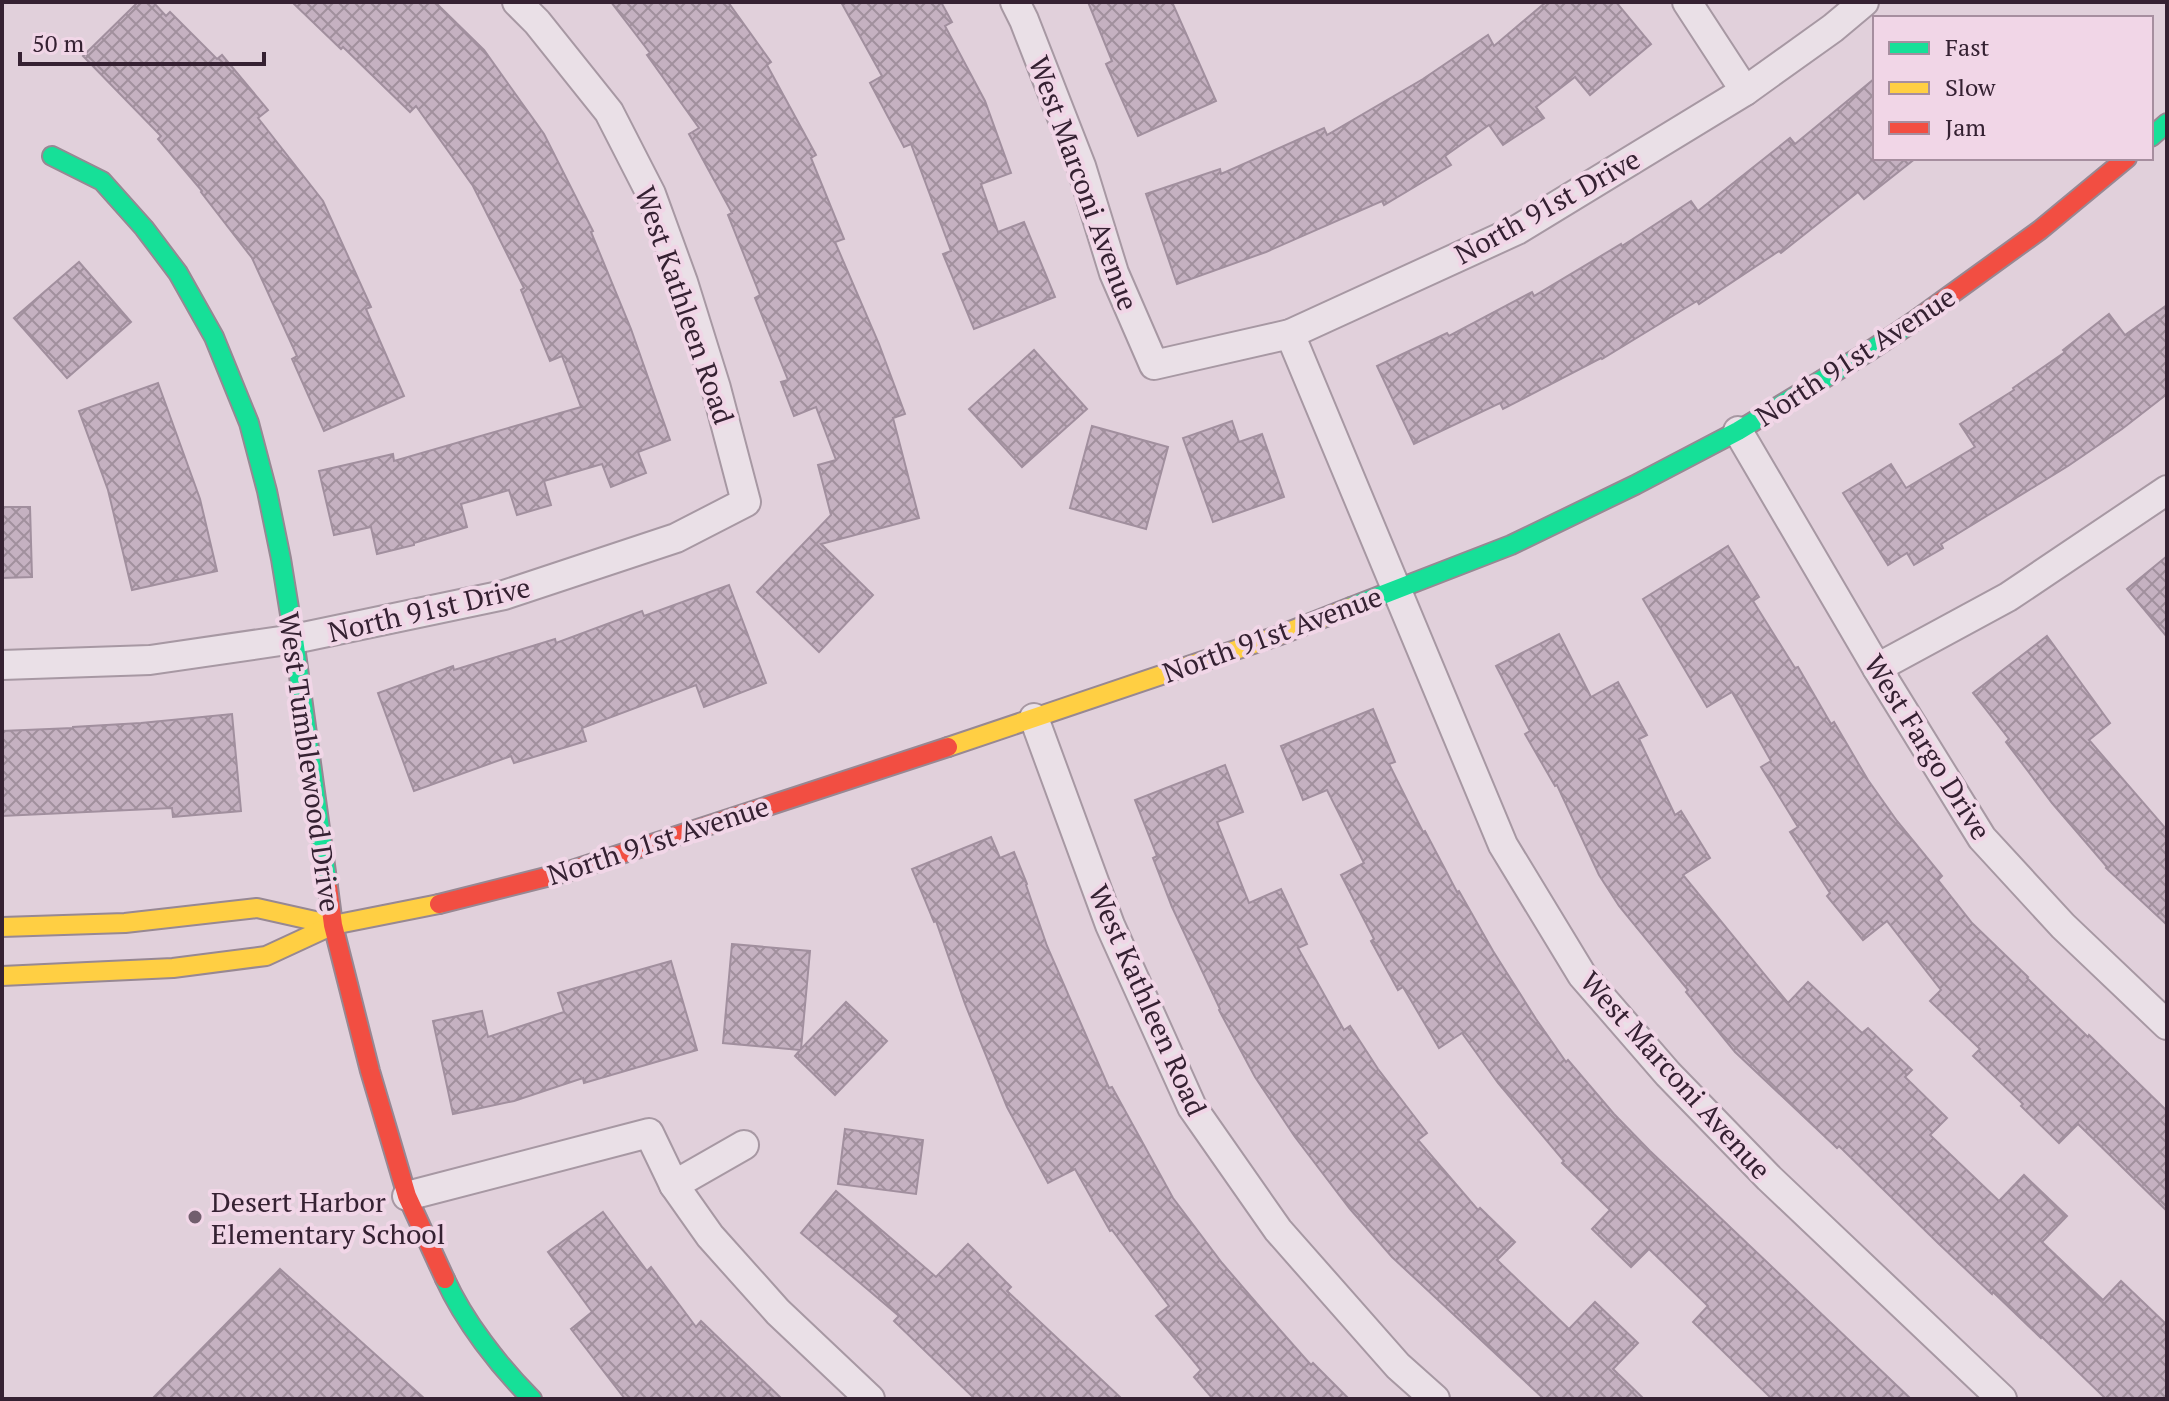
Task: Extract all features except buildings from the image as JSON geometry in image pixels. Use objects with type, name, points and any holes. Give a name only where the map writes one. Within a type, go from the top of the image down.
[{"type":"main road","name":"West Tumblewood Drive","points":[[52,156],[102,181],[144,228],[178,273],[214,337],[249,423],[281,559],[333,925],[370,1071],[407,1196],[453,1296],[506,1373],[532,1399]]},
{"type":"main road","name":"North 91st Avenue","points":[[2,976],[173,968],[266,956],[333,925],[450,902],[566,872],[1280,635],[1511,545],[1738,431],[1871,350],[1956,292],[2040,230],[2125,160]]},
{"type":"main road","name":"North 91st Avenue","points":[[2,927],[125,923],[257,908],[333,925]]},
{"type":"street","name":"West Kathleen Road","points":[[517,2],[537,22],[609,112],[651,194],[716,388],[746,502]]},
{"type":"street","name":"West Marconi Avenue","points":[[1015,2],[1081,166],[1114,273],[1154,365]]},
{"type":"street","points":[[1687,2],[1745,91]]},
{"type":"street","name":"North 91st Drive","points":[[1154,365],[1290,334],[1517,230],[1745,91],[1864,2]]},
{"type":"street","name":"West Marconi Avenue","points":[[1290,334],[1503,845],[1582,975],[1668,1074],[1769,1178],[2002,1399]]},
{"type":"street","name":"West Fargo Drive","points":[[1738,431],[1877,668],[1982,838],[2063,926],[2167,1025]]},
{"type":"street","points":[[1877,668],[2008,597],[2167,490]]},
{"type":"street","name":"North 91st Drive","points":[[2,665],[150,660],[294,639],[504,595],[676,538],[746,502]]},
{"type":"street","name":"West Kathleen Road","points":[[1034,718],[1110,925],[1192,1107],[1278,1230],[1398,1366],[1435,1399]]},
{"type":"street","points":[[407,1196],[649,1133],[674,1185],[710,1236],[778,1312],[870,1399]]},
{"type":"street","points":[[674,1185],[744,1145]]},
{"type":"traffic: fast","points":[[2153,135],[2167,123]]},
{"type":"traffic: fast","points":[[52,156],[102,181],[144,228],[178,273],[214,337],[249,423],[281,559],[328,887]]},
{"type":"traffic: fast","points":[[1351,607],[1511,545],[1635,485],[1738,431],[1913,322]]},
{"type":"traffic: fast","points":[[445,1279],[483,1342],[532,1399]]},
{"type":"traffic: slow","points":[[948,747],[1280,635],[1351,607]]},
{"type":"traffic: slow","points":[[2,976],[173,968],[266,956],[333,925],[439,904]]},
{"type":"traffic: slow","points":[[2,927],[125,923],[257,908],[333,925]]},
{"type":"traffic: jam","points":[[1913,322],[2040,230],[2125,160]]},
{"type":"traffic: jam","points":[[439,904],[566,872],[948,747]]},
{"type":"traffic: jam","points":[[328,887],[333,925],[370,1071],[407,1196],[445,1279]]},
{"type":"place","name":"Desert Harbor Elementary School","points":[[195,1217]]}]
